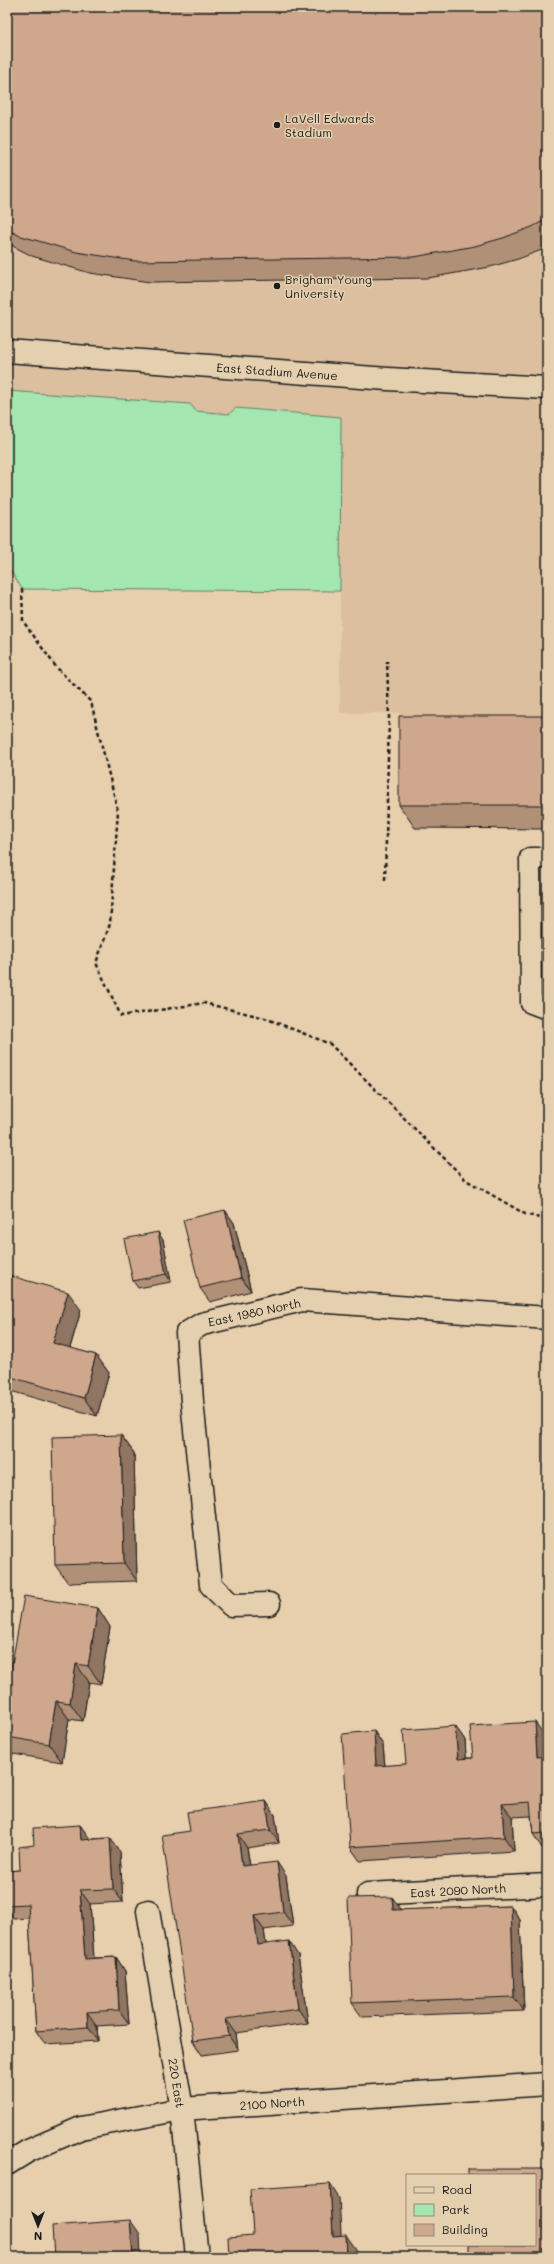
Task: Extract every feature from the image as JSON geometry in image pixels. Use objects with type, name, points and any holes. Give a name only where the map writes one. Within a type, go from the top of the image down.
[{"type":"street","name":"East Stadium Avenue","points":[[7,350],[380,378],[547,388]]},
{"type":"street","name":"East 1980 North","points":[[269,1604],[231,1605],[212,1585],[192,1401],[187,1333],[202,1324],[302,1300],[547,1318]]},
{"type":"street","name":"East 2090 North","points":[[368,1894],[547,1885]]},
{"type":"street","name":"220 East","points":[[148,1911],[182,2109],[197,2257]]},
{"type":"street","name":"2100 North","points":[[7,2164],[28,2151],[81,2128],[182,2109],[547,2084]]},
{"type":"lane","points":[[547,858],[530,858],[531,1003],[547,1009]]},
{"type":"path","points":[[22,589],[23,621],[56,667],[91,702],[118,811],[110,924],[96,963],[121,1016],[204,1003],[265,1018],[330,1044],[466,1180],[525,1214],[547,1220]]},
{"type":"path","points":[[385,880],[389,718],[387,662]]},
{"type":"shaded area","name":"Brigham Young University","points":[[7,7],[547,7],[547,722],[406,721],[399,713],[340,713],[340,591],[22,589],[7,565]]},
{"type":"green space","points":[[7,391],[190,404],[196,411],[229,414],[236,408],[341,417],[340,591],[22,589],[7,565]]},
{"type":"building","name":"LaVell Edwards Stadium","points":[[7,7],[547,7],[547,219],[532,227],[503,238],[475,246],[414,257],[135,261],[76,252],[18,235],[7,229]]},
{"type":"building","points":[[399,716],[547,716],[547,805],[399,805]]},
{"type":"building","points":[[225,1210],[241,1278],[200,1288],[183,1220]]},
{"type":"building","points":[[158,1232],[166,1274],[133,1281],[124,1239]]},
{"type":"building","points":[[7,1275],[68,1292],[53,1343],[96,1355],[84,1398],[7,1376]]},
{"type":"building","points":[[544,1402],[547,1402],[547,1469],[544,1469]]},
{"type":"building","points":[[121,1435],[124,1563],[55,1565],[52,1437]]},
{"type":"building","points":[[24,1596],[98,1608],[88,1666],[76,1664],[70,1703],[56,1701],[49,1744],[7,1737],[7,1675],[10,1675]]},
{"type":"building","points":[[535,1722],[537,1757],[547,1756],[547,1833],[533,1834],[530,1802],[502,1804],[504,1837],[350,1847],[342,1734],[374,1731],[376,1766],[406,1764],[403,1730],[455,1726],[458,1759],[473,1758],[470,1726]]},
{"type":"building","points":[[266,1801],[270,1830],[238,1834],[242,1866],[277,1862],[283,1912],[254,1916],[258,1945],[289,1941],[298,2009],[226,2019],[229,2036],[193,2041],[162,1835],[190,1831],[187,1812]]},
{"type":"building","points":[[80,1825],[81,1840],[110,1838],[113,1889],[80,1890],[85,1959],[116,1957],[119,2010],[87,2012],[88,2027],[36,2031],[28,1904],[7,1905],[7,1871],[20,1870],[19,1847],[34,1845],[33,1828]]},
{"type":"building","points":[[392,1897],[393,1910],[511,1906],[514,1997],[352,2003],[348,1898]]},
{"type":"building","points":[[468,2169],[547,2169],[547,2257],[469,2257],[469,2246],[536,2246],[536,2174],[468,2174]]},
{"type":"building","points":[[330,2184],[333,2236],[346,2235],[347,2257],[229,2257],[228,2237],[253,2235],[250,2189]]},
{"type":"building","points":[[130,2220],[133,2257],[54,2257],[52,2226]]},
{"type":"place","name":"LaVell Edwards Stadium","points":[[277,125]]},
{"type":"place","name":"Brigham Young University","points":[[277,286]]}]
